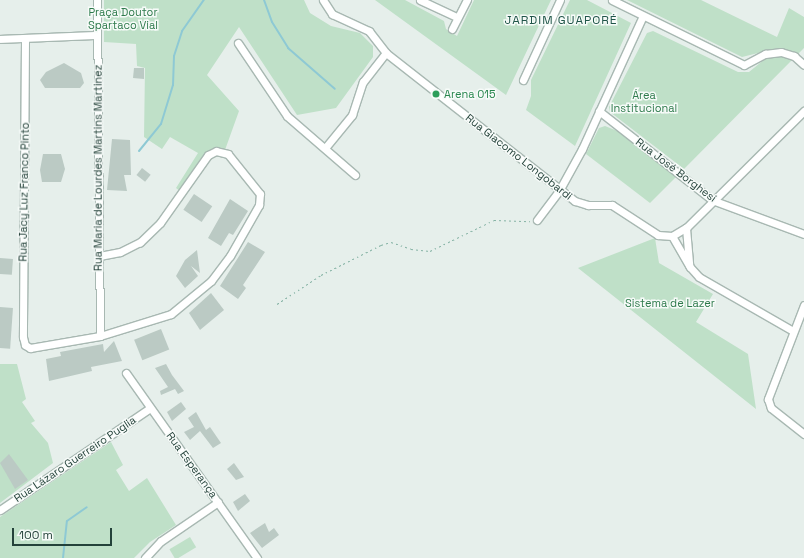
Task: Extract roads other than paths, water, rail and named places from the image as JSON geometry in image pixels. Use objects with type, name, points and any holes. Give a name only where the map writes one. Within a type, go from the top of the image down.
[{"type":"street","name":"Rua Maria de Lourdes Martins Martinez","points":[[97,0],[100,336]]},
{"type":"street","name":"Rua Giacomo Longobardi","points":[[323,0],[332,14],[369,31],[386,53],[575,200],[588,205],[612,205],[658,235],[672,236]]},
{"type":"street","points":[[420,0],[456,17]]},
{"type":"street","points":[[452,29],[456,17],[467,0]]},
{"type":"street","points":[[523,80],[560,0]]},
{"type":"street","points":[[612,0],[744,65],[751,64],[765,54],[781,52],[794,56],[804,65]]},
{"type":"street","points":[[537,220],[560,189],[600,111],[643,16]]},
{"type":"street","points":[[0,39],[97,36]]},
{"type":"street","name":"Rua Jacy Luz Franco Pinto","points":[[26,39],[23,337],[25,345],[30,348],[100,336]]},
{"type":"street","points":[[238,43],[287,116],[355,175]]},
{"type":"street","points":[[325,148],[352,115],[363,82],[386,53]]},
{"type":"street","name":"Rua José Borghesi","points":[[600,111],[712,200],[804,234]]},
{"type":"street","points":[[793,331],[699,276],[690,267],[672,236],[686,228],[712,200],[804,111]]},
{"type":"street","points":[[99,256],[120,252],[140,242],[160,224],[208,155],[216,151],[228,154],[260,194],[259,205],[230,256],[211,281],[190,300],[171,314],[150,323],[100,336]]},
{"type":"street","points":[[686,228],[690,267]]},
{"type":"street","points":[[804,305],[770,391],[771,408],[804,434]]},
{"type":"street","name":"Rua Esperança","points":[[126,373],[257,558]]},
{"type":"street","name":"Rua Lázaro Guerreiro Puglia","points":[[0,510],[150,408]]},
{"type":"street","points":[[145,558],[161,541],[218,502]]},
{"type":"waterway","points":[[139,151],[161,124],[173,85],[174,56],[182,31],[204,0]]},
{"type":"waterway","points":[[264,0],[272,22],[288,48],[335,89]]},
{"type":"waterway","points":[[63,558],[67,521],[87,507]]},
{"type":"place","name":"Arena 015","points":[[436,94]]},
{"type":"district","name":"JARDIM GUAPORÉ","points":[[561,21]]},
{"type":"park label","name":"Praça Doutor Spartaco Vial","points":[[123,19]]},
{"type":"park label","name":"Área Institucional","points":[[644,102]]},
{"type":"park label","name":"Sistema de Lazer","points":[[670,303]]}]
